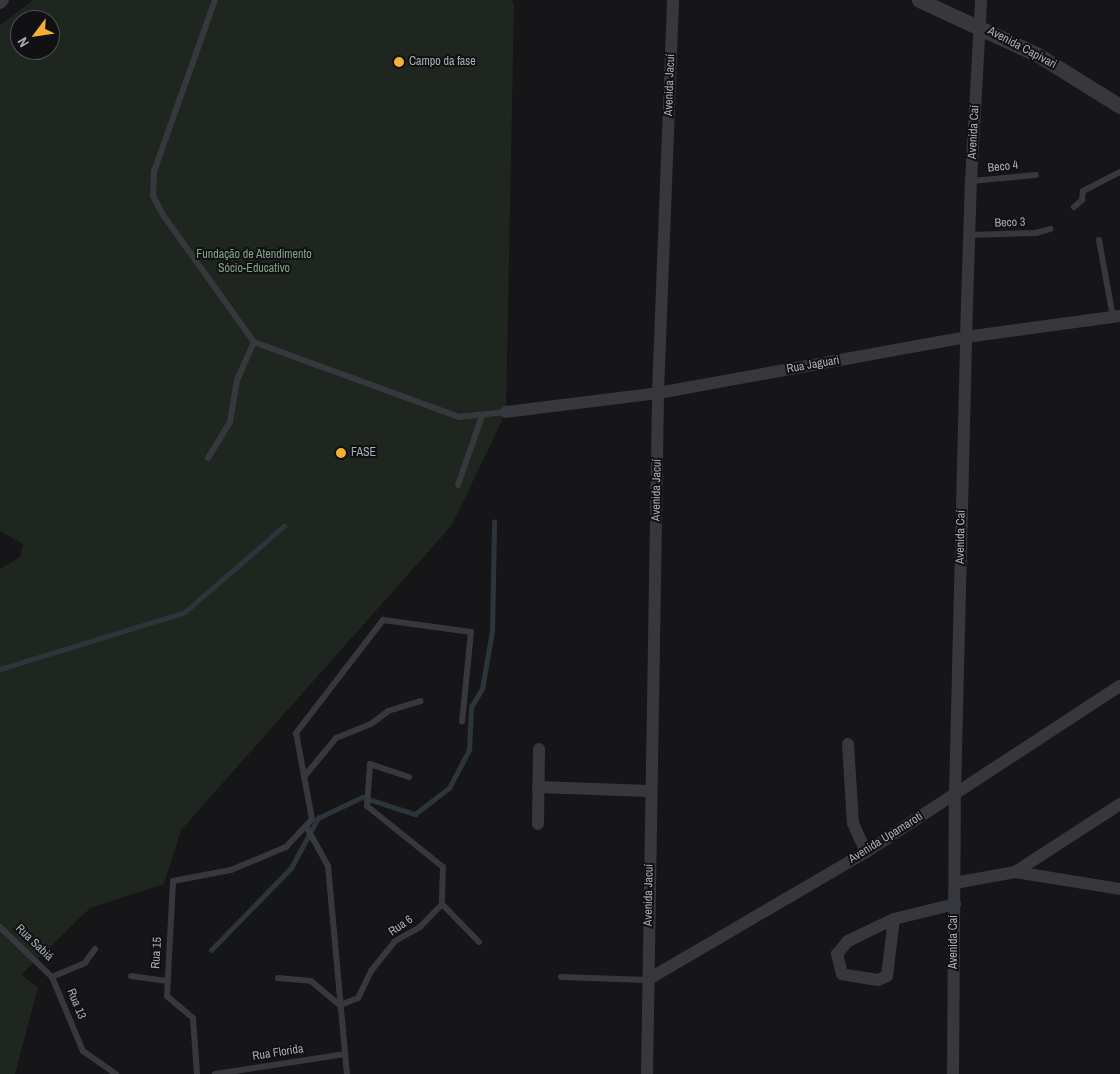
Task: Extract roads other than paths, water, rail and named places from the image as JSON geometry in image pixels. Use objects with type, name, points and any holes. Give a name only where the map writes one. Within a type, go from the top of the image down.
[{"type":"street","points":[[0,3],[3,0]]},
{"type":"street","name":"Avenida Jacuí","points":[[647,1074],[647,980],[658,393],[673,0]]},
{"type":"street","name":"Avenida Capivari","points":[[919,0],[980,26],[1038,55],[1120,106]]},
{"type":"street","name":"Avenida Caí","points":[[953,1074],[955,794],[966,337],[971,181],[981,0]]},
{"type":"street","name":"Rua Jaguari","points":[[506,412],[658,393],[966,337],[1116,317]]},
{"type":"street","name":"Avenida Upamaroti","points":[[647,980],[866,852],[1120,686]]},
{"type":"street","points":[[848,744],[853,823],[866,852]]},
{"type":"street","points":[[538,824],[539,749]]},
{"type":"street","points":[[538,787],[651,791]]},
{"type":"street","points":[[1015,872],[1120,804]]},
{"type":"street","points":[[955,884],[1015,872],[1120,890]]},
{"type":"street","points":[[894,918],[887,976],[878,980],[842,974],[837,954],[848,941],[894,918],[954,904]]},
{"type":"lane","points":[[215,0],[154,171],[154,196],[163,215],[254,342],[459,417],[506,412]]},
{"type":"lane","points":[[1074,207],[1082,200],[1083,191],[1120,172]]},
{"type":"lane","name":"Beco 4","points":[[971,181],[1036,175]]},
{"type":"lane","name":"Beco 3","points":[[969,235],[1036,233],[1050,229]]},
{"type":"lane","points":[[1099,240],[1116,317]]},
{"type":"lane","points":[[208,458],[230,422],[237,380],[254,342]]},
{"type":"lane","points":[[458,485],[482,416]]},
{"type":"lane","points":[[347,1074],[328,866],[306,826],[312,819],[296,733],[383,620],[471,632],[462,722]]},
{"type":"lane","points":[[304,777],[336,738],[371,724],[388,710],[420,701]]},
{"type":"lane","points":[[409,778],[370,764],[367,806],[443,867],[442,904],[479,942]]},
{"type":"lane","name":"Rua 15","points":[[197,1074],[193,1018],[167,996],[166,981],[173,881],[232,870],[286,848],[306,826]]},
{"type":"lane","name":"Rua 6","points":[[340,1004],[358,998],[371,972],[395,941],[420,927],[442,904]]},
{"type":"lane","name":"Rua Sabiá","points":[[0,927],[52,977]]},
{"type":"lane","name":"Rua 13","points":[[95,949],[85,963],[52,977],[83,1050],[116,1074]]},
{"type":"lane","points":[[131,976],[166,981]]},
{"type":"lane","points":[[561,976],[647,980]]},
{"type":"lane","points":[[278,978],[311,981],[340,1004]]},
{"type":"lane","name":"Rua Florida","points":[[220,1074],[345,1054]]},
{"type":"waterway","points":[[211,950],[291,868],[318,818],[362,797],[415,814],[449,788],[469,750],[471,707],[482,689],[492,631],[494,522]]},
{"type":"waterway","points":[[0,669],[185,612],[284,526]]},
{"type":"place","name":"Campo da fase","points":[[399,62]]},
{"type":"place","name":"FASE","points":[[341,453]]},
{"type":"park label","name":"Fundação de Atendimento Sócio-Educativo","points":[[254,262]]}]
